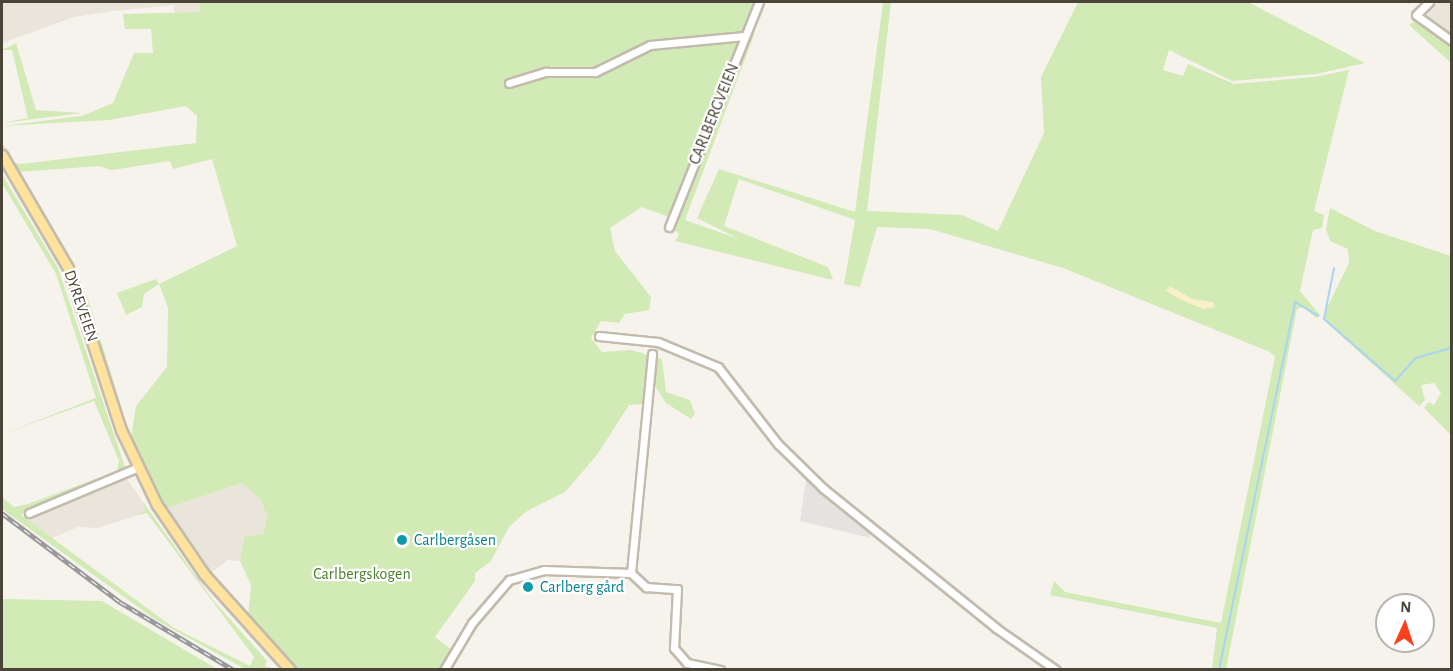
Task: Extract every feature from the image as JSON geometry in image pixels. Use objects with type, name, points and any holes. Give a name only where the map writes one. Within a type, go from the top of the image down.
[{"type":"main road","name":"DYREVEIEN","points":[[2,155],[68,268],[136,468],[204,574],[290,669]]},
{"type":"street","name":"CARLBERGVEIEN","points":[[669,227],[759,2]]},
{"type":"street","points":[[1429,2],[1416,15],[1452,40]]},
{"type":"street","points":[[509,83],[546,72],[595,72],[644,46],[745,36]]},
{"type":"street","points":[[599,336],[658,342],[718,367],[809,475],[987,622],[1056,669]]},
{"type":"street","points":[[631,573],[652,354]]},
{"type":"street","points":[[29,513],[136,468]]},
{"type":"street","points":[[444,669],[472,623],[510,580],[544,570],[631,573],[646,587],[677,589],[674,648],[687,663],[720,669]]},
{"type":"shaded area","points":[[2,2],[200,2],[200,12],[174,13],[174,5],[74,17],[2,43]]},
{"type":"shaded area","points":[[1435,2],[1451,2],[1451,34],[1426,19]]},
{"type":"shaded area","points":[[124,475],[143,502],[145,510],[138,515],[98,528],[78,527],[52,538],[26,519]]},
{"type":"shaded area","points":[[806,479],[871,528],[870,538],[800,521]]},
{"type":"shaded area","points":[[242,483],[261,500],[267,517],[263,534],[244,537],[240,561],[228,560],[209,574],[165,509]]},
{"type":"green space","name":"Carlbergskogen","points":[[200,2],[756,2],[669,217],[642,207],[610,228],[615,251],[651,297],[649,310],[625,314],[619,323],[601,321],[591,338],[602,352],[631,350],[662,359],[666,392],[690,400],[695,414],[691,419],[666,403],[653,383],[644,404],[629,405],[597,455],[565,492],[527,511],[509,527],[491,561],[475,573],[475,581],[435,637],[453,651],[442,669],[295,669],[248,618],[251,585],[240,561],[244,537],[263,534],[267,517],[261,500],[242,483],[165,509],[127,436],[73,269],[88,299],[131,438],[136,406],[167,367],[168,308],[159,284],[237,246],[212,159],[173,169],[170,161],[112,170],[98,166],[18,172],[53,233],[2,149],[2,142],[12,162],[21,164],[196,143],[197,116],[186,106],[109,120],[2,126],[82,116],[113,103],[134,53],[153,53],[151,29],[125,29],[123,14],[200,12]]},
{"type":"green space","points":[[891,2],[867,211],[962,215],[998,231],[1044,133],[1041,77],[1078,2],[1248,2],[1365,63],[1316,74],[1232,81],[1169,50],[1163,70],[1183,76],[1188,64],[1234,84],[1314,77],[1349,70],[1314,211],[1324,215],[1322,228],[1313,230],[1300,291],[1320,315],[1316,318],[1304,307],[1297,309],[1226,669],[1212,669],[1217,628],[1050,595],[1054,581],[1065,592],[1221,623],[1275,357],[1270,352],[1063,268],[930,229],[877,227],[860,287],[844,284],[855,220],[739,179],[724,226],[828,267],[833,280],[675,241],[679,234],[672,227],[750,33],[755,32],[685,220],[739,239],[697,218],[719,169],[855,212],[883,3]]},
{"type":"green space","points":[[1416,20],[1451,46],[1451,63],[1409,25]]},
{"type":"green space","points":[[16,43],[36,110],[82,113],[2,123],[28,118],[12,50],[2,50]]},
{"type":"green space","points":[[2,174],[58,268],[125,467],[120,472],[30,508],[21,515],[174,628],[250,666],[254,657],[147,513],[138,515],[145,510],[143,502],[213,600],[267,661],[265,666],[275,669],[245,669],[156,620],[2,509],[2,497],[14,507],[28,504],[117,471],[119,461],[94,401],[2,434],[96,398],[56,274],[2,183]]},
{"type":"green space","points":[[1330,208],[1375,231],[1451,256],[1451,435],[1424,408],[1429,402],[1434,405],[1441,393],[1434,383],[1421,385],[1425,400],[1419,406],[1326,322],[1325,312],[1349,263],[1348,249],[1330,241],[1326,229]]},
{"type":"green space","points":[[156,279],[159,284],[144,294],[142,307],[126,315],[117,293]]},
{"type":"green space","points":[[2,599],[102,601],[217,669],[2,669]]},
{"type":"sand","points":[[1170,286],[1192,299],[1213,302],[1215,307],[1204,309],[1179,299],[1166,291]]},
{"type":"waterway","points":[[1334,268],[1324,319],[1395,381],[1416,358],[1452,348]]},
{"type":"waterway","points":[[1219,670],[1295,302],[1318,316]]},
{"type":"railway","points":[[2,513],[120,602],[234,670]]},
{"type":"place","name":"Carlbergåsen","points":[[402,540]]},
{"type":"place","name":"Carlberg gård","points":[[528,587]]}]
